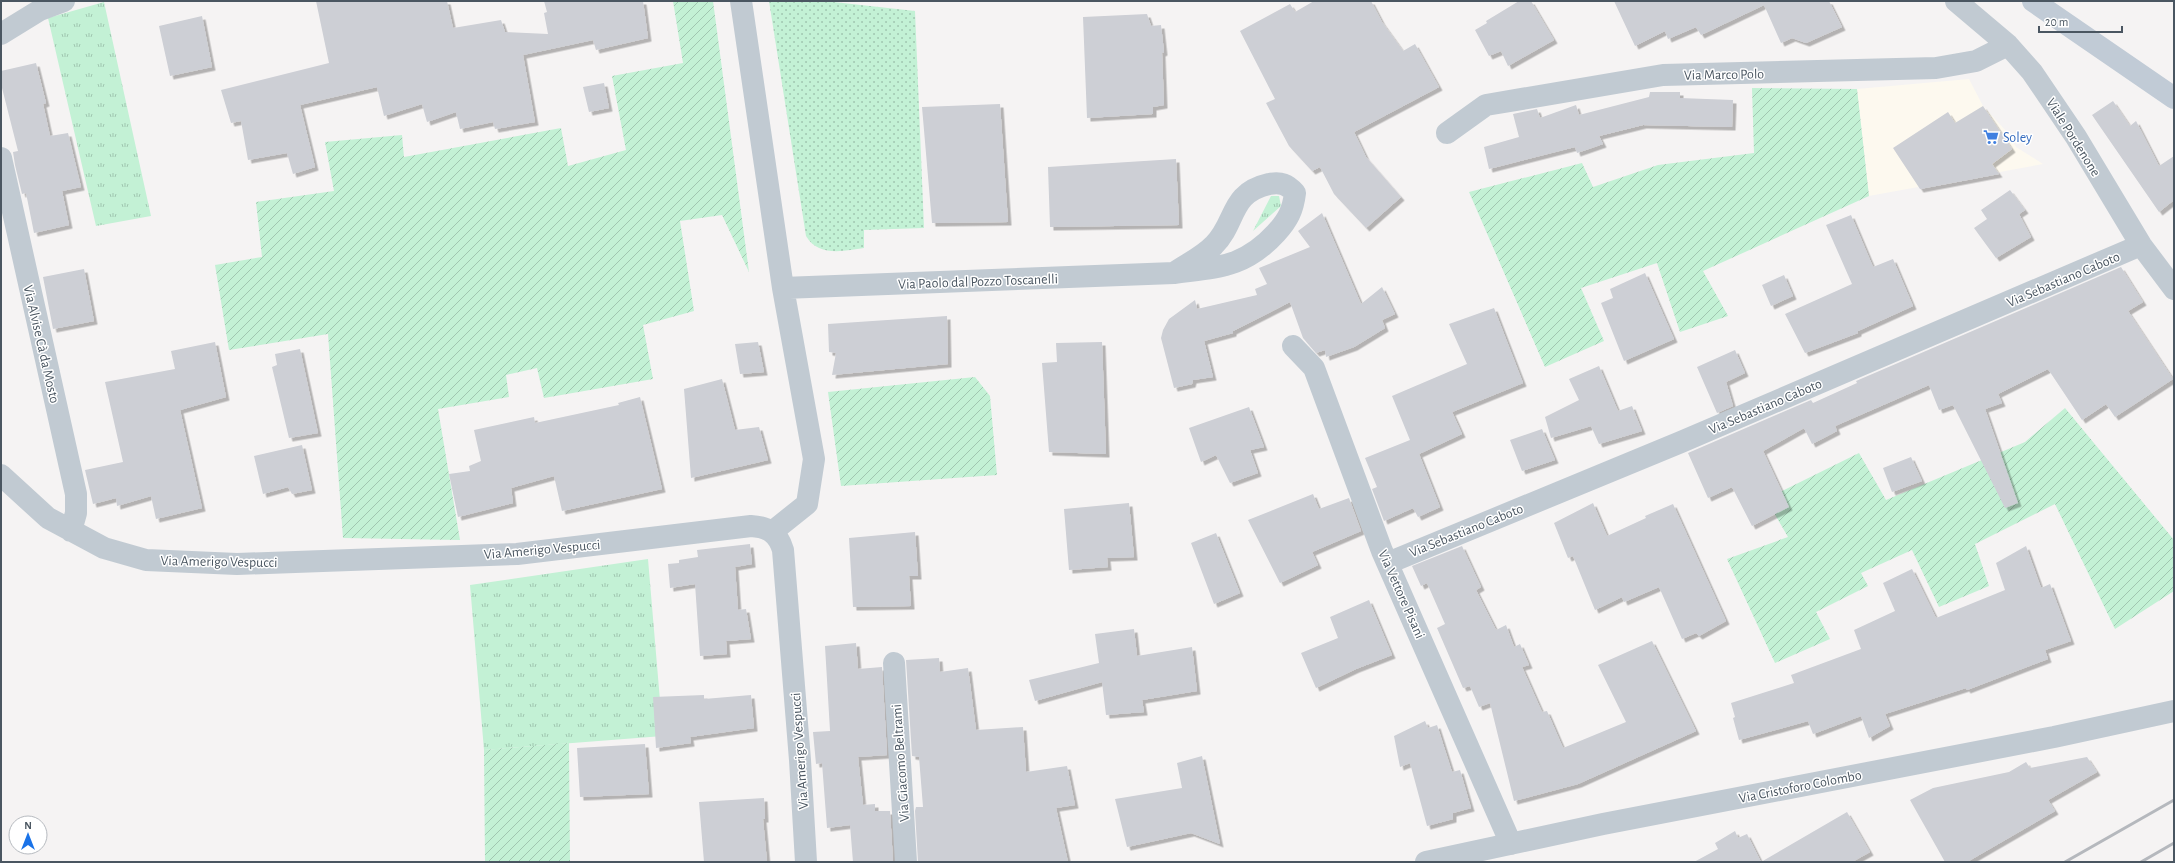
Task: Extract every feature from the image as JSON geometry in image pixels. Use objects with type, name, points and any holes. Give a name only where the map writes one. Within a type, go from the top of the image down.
[{"type":"main road","points":[[2033,1],[2174,98]]},
{"type":"street","points":[[1,34],[40,10],[64,1]]},
{"type":"street","points":[[741,1],[783,288],[814,459],[807,504],[772,532]]},
{"type":"street","name":"Viale Pordenone","points":[[1956,1],[2008,45],[2032,72],[2076,137],[2141,245],[2174,289]]},
{"type":"street","name":"Via Marco Polo","points":[[1447,133],[1486,105],[1663,75],[1936,68],[1976,61],[2008,45]]},
{"type":"street","name":"Via Alvise Cà da Mosto","points":[[1,158],[76,494],[76,513],[71,531]]},
{"type":"street","name":"Via Paolo dal Pozzo Toscanelli","points":[[783,288],[1174,273],[1210,268],[1241,261],[1258,251],[1288,220],[1294,206],[1295,193],[1289,186],[1279,182],[1261,186],[1245,194],[1233,210],[1215,245],[1174,273]]},
{"type":"street","name":"Via Sebastiano Caboto","points":[[1388,563],[1681,442],[2141,245]]},
{"type":"street","name":"Via Vettore Pisani","points":[[1293,346],[1314,368],[1372,527],[1511,844]]},
{"type":"street","name":"Via Amerigo Vespucci","points":[[1,476],[48,518],[104,548],[146,560],[237,564],[517,554],[751,526],[763,527],[780,539],[783,550],[800,760],[806,862]]},
{"type":"street","name":"Via Giacomo Beltrami","points":[[894,663],[906,862]]},
{"type":"street","name":"Via Cristoforo Colombo","points":[[1426,862],[1603,824],[2054,737],[2174,711]]},
{"type":"shaded area","points":[[1969,79],[1983,106],[2007,132],[2016,147],[2043,164],[1869,196],[1857,89]]},
{"type":"green space","points":[[673,1],[713,1],[749,272],[722,215],[680,221],[694,311],[643,325],[653,379],[544,398],[537,368],[506,375],[509,397],[438,409],[460,540],[343,538],[328,334],[229,350],[215,265],[262,257],[256,202],[334,191],[325,142],[402,135],[404,157],[561,128],[568,166],[626,150],[612,76],[683,63]]},
{"type":"green space","points":[[769,1],[825,1],[915,11],[924,228],[864,230],[864,248],[840,251],[824,250],[817,247],[811,243],[806,236]]},
{"type":"green space","points":[[104,2],[151,216],[96,226],[48,18]]},
{"type":"green space","points":[[1752,88],[1857,89],[1869,196],[1703,271],[1728,316],[1680,332],[1657,263],[1581,288],[1604,341],[1545,367],[1469,192],[1582,163],[1593,187],[1658,165],[1754,153]]},
{"type":"green space","points":[[1271,196],[1279,196],[1281,206],[1253,231]]},
{"type":"green space","points":[[975,377],[990,396],[997,475],[841,486],[828,392]]},
{"type":"green space","points":[[2065,408],[2174,540],[2174,591],[2115,629],[2055,504],[1975,544],[1989,586],[1939,607],[1912,550],[1861,573],[1868,586],[1816,612],[1830,639],[1775,663],[1727,559],[1788,537],[1766,499],[1859,453],[1886,500],[2025,442]]},
{"type":"green space","points":[[648,559],[663,736],[484,750],[470,585]]},
{"type":"green space","points":[[569,743],[570,862],[485,862],[484,750]]},
{"type":"building","points":[[316,1],[447,1],[453,28],[501,20],[505,32],[548,34],[544,13],[547,12],[544,1],[643,1],[648,38],[596,50],[593,40],[523,55],[535,122],[495,129],[493,122],[460,129],[456,112],[427,122],[422,104],[384,116],[377,87],[300,105],[315,167],[293,174],[287,153],[248,160],[241,121],[231,123],[221,90],[329,63]]},
{"type":"building","points":[[1314,1],[1371,1],[1382,22],[1403,51],[1415,44],[1439,87],[1354,132],[1366,157],[1401,197],[1366,228],[1334,194],[1320,167],[1312,171],[1289,146],[1266,103],[1275,99],[1240,31],[1290,4],[1295,12]]},
{"type":"building","points":[[1519,1],[1531,1],[1554,40],[1508,66],[1501,51],[1489,56],[1475,30],[1487,23],[1486,21]]},
{"type":"building","points":[[1614,1],[1829,1],[1842,27],[1806,43],[1792,38],[1781,43],[1764,5],[1701,35],[1696,27],[1668,39],[1665,31],[1635,46]]},
{"type":"building","points":[[1147,14],[1151,26],[1161,25],[1164,52],[1162,53],[1164,105],[1153,107],[1153,114],[1087,118],[1083,17]]},
{"type":"building","points":[[202,16],[212,67],[170,76],[159,26]]},
{"type":"building","points":[[36,63],[46,103],[43,104],[50,136],[68,133],[81,187],[62,191],[69,225],[34,233],[26,193],[22,194],[15,165],[13,152],[18,151],[1,84],[1,71]]},
{"type":"building","points":[[604,83],[609,108],[589,112],[583,87]]},
{"type":"building","points":[[1650,92],[1680,92],[1680,98],[1733,100],[1732,127],[1643,125],[1599,136],[1603,144],[1577,153],[1575,147],[1489,169],[1484,147],[1519,137],[1513,114],[1537,109],[1540,118],[1576,105],[1579,115],[1649,97]]},
{"type":"building","points":[[2113,101],[2130,126],[2136,121],[2159,166],[2174,156],[2174,200],[2159,212],[2092,115]]},
{"type":"building","points":[[1000,104],[1008,222],[932,223],[922,107]]},
{"type":"building","points":[[1983,106],[2012,149],[1992,164],[1999,174],[1920,189],[1893,148],[1948,112],[1955,123]]},
{"type":"building","points":[[1176,159],[1179,225],[1050,227],[1048,167]]},
{"type":"building","points":[[2010,190],[2025,210],[2019,214],[2031,237],[1996,258],[1974,228],[1987,219],[1981,210]]},
{"type":"building","points":[[1322,213],[1361,304],[1382,287],[1395,314],[1382,320],[1385,328],[1354,347],[1326,357],[1325,350],[1316,353],[1303,338],[1290,302],[1233,331],[1233,333],[1204,341],[1213,377],[1193,380],[1192,384],[1174,388],[1161,338],[1163,330],[1169,319],[1195,300],[1197,309],[1257,295],[1255,289],[1267,284],[1259,268],[1310,247],[1298,231]]},
{"type":"building","points":[[1851,215],[1873,267],[1893,259],[1913,306],[1858,331],[1858,333],[1805,353],[1785,314],[1852,284],[1826,225]]},
{"type":"building","points":[[2121,267],[2143,302],[2128,311],[2173,379],[2115,417],[2106,404],[2082,420],[2048,369],[1998,394],[2002,403],[1985,409],[2018,503],[2005,508],[1953,405],[1939,410],[1929,385],[1835,426],[1837,431],[1812,444],[1804,428],[1763,451],[1789,507],[1752,526],[1732,487],[1708,498],[1688,453],[1811,400],[1813,403],[1857,383],[1856,381]]},
{"type":"building","points":[[84,269],[94,321],[53,329],[43,277]]},
{"type":"building","points":[[1645,273],[1674,339],[1624,361],[1601,303],[1613,298],[1610,289]]},
{"type":"building","points":[[1784,275],[1793,296],[1771,306],[1762,285]]},
{"type":"building","points":[[1494,308],[1523,383],[1452,412],[1462,434],[1419,454],[1440,507],[1418,517],[1413,508],[1384,521],[1372,489],[1377,487],[1365,458],[1410,440],[1392,396],[1467,364],[1449,324]]},
{"type":"building","points":[[947,316],[948,364],[832,375],[836,353],[829,352],[828,324]]},
{"type":"building","points":[[215,342],[226,397],[180,410],[202,508],[156,519],[151,496],[117,506],[116,498],[93,504],[85,470],[123,462],[105,382],[175,369],[171,351]]},
{"type":"building","points":[[758,342],[764,372],[740,374],[735,344]]},
{"type":"building","points":[[1102,342],[1106,454],[1049,452],[1042,363],[1057,362],[1056,343]]},
{"type":"building","points":[[300,349],[318,433],[289,438],[272,367],[277,365],[275,354]]},
{"type":"building","points":[[1735,350],[1745,373],[1726,382],[1733,406],[1717,413],[1697,367]]},
{"type":"building","points":[[1599,366],[1618,411],[1632,406],[1642,431],[1599,444],[1591,426],[1551,438],[1545,417],[1579,400],[1569,379]]},
{"type":"building","points":[[722,379],[735,430],[759,427],[768,460],[691,478],[684,389]]},
{"type":"building","points":[[640,397],[662,489],[562,511],[554,476],[511,488],[513,503],[458,517],[449,474],[470,471],[469,466],[481,461],[474,430],[534,417],[535,423],[619,405],[618,403]]},
{"type":"building","points":[[1249,407],[1264,447],[1250,450],[1258,473],[1230,483],[1216,455],[1201,462],[1189,428]]},
{"type":"building","points":[[1542,429],[1555,460],[1522,471],[1510,440]]},
{"type":"building","points":[[302,445],[312,490],[292,494],[288,487],[263,494],[254,456]]},
{"type":"building","points":[[1911,457],[1922,481],[1892,492],[1883,468]]},
{"type":"building","points":[[1313,494],[1319,509],[1349,498],[1361,531],[1312,552],[1318,565],[1280,583],[1248,520]]},
{"type":"building","points":[[1129,503],[1134,557],[1107,558],[1108,567],[1069,570],[1064,509]]},
{"type":"building","points":[[1593,503],[1607,536],[1646,518],[1645,516],[1673,504],[1726,621],[1699,636],[1696,633],[1682,639],[1659,587],[1624,602],[1622,597],[1595,610],[1573,556],[1568,558],[1554,523]]},
{"type":"building","points":[[915,532],[918,576],[909,576],[911,606],[853,607],[849,538]]},
{"type":"building","points":[[1216,533],[1240,593],[1214,604],[1191,543]]},
{"type":"building","points":[[750,544],[752,564],[735,567],[738,610],[746,609],[751,639],[726,641],[727,654],[700,656],[695,584],[670,588],[668,564],[679,563],[679,560],[698,557],[697,550]]},
{"type":"building","points":[[1462,546],[1481,587],[1476,590],[1496,630],[1506,625],[1514,647],[1520,644],[1529,665],[1522,667],[1542,712],[1547,711],[1563,748],[1626,722],[1598,665],[1652,641],[1696,731],[1578,784],[1514,801],[1490,703],[1479,707],[1470,686],[1463,688],[1437,628],[1445,624],[1427,583],[1421,586],[1412,566]]},
{"type":"building","points":[[2026,546],[2041,588],[2050,584],[2071,641],[2045,650],[2048,659],[1967,690],[1966,688],[1885,714],[1890,726],[1869,738],[1861,716],[1813,734],[1808,721],[1739,740],[1733,718],[1735,717],[1731,703],[1794,683],[1791,675],[1861,649],[1854,630],[1895,611],[1883,583],[1912,569],[1936,618],[2005,590],[1996,563]]},
{"type":"building","points":[[1369,600],[1392,655],[1356,669],[1316,688],[1301,653],[1338,638],[1330,617]]},
{"type":"building","points":[[1134,629],[1137,656],[1192,647],[1197,691],[1142,700],[1144,712],[1106,715],[1102,682],[1035,701],[1029,680],[1099,663],[1095,634]]},
{"type":"building","points":[[856,643],[858,669],[882,667],[887,755],[858,757],[863,805],[875,804],[875,811],[890,811],[893,862],[853,862],[850,825],[827,828],[822,763],[816,764],[813,732],[830,731],[825,646]]},
{"type":"building","points":[[939,658],[940,672],[968,668],[976,730],[1023,727],[1026,772],[1067,766],[1075,805],[1056,808],[1068,862],[918,862],[915,811],[916,807],[923,807],[919,757],[912,756],[906,660]]},
{"type":"building","points":[[704,695],[704,699],[751,695],[754,728],[690,737],[691,743],[656,748],[653,697]]},
{"type":"building","points":[[1425,721],[1428,728],[1437,725],[1452,772],[1460,770],[1471,808],[1453,813],[1453,819],[1427,826],[1410,763],[1400,767],[1394,736]]},
{"type":"building","points":[[645,744],[649,794],[580,797],[577,748]]},
{"type":"building","points":[[1202,756],[1220,844],[1191,833],[1127,847],[1115,799],[1182,788],[1177,763]]},
{"type":"building","points":[[2087,757],[2097,772],[2048,800],[2055,811],[1967,862],[1945,862],[1910,800],[1933,788],[2009,772],[2026,762],[2030,768]]},
{"type":"building","points":[[764,798],[765,819],[763,819],[767,862],[704,862],[699,802]]},
{"type":"building","points":[[1847,812],[1870,852],[1852,862],[1761,862]]},
{"type":"building","points":[[1735,831],[1738,838],[1747,834],[1761,862],[1694,862],[1718,849],[1715,843]]},
{"type":"railway","points":[[2065,862],[2174,800]]},
{"type":"railway","points":[[2141,862],[2174,843]]},
{"type":"place","name":"Soley","points":[[1991,137]]}]
